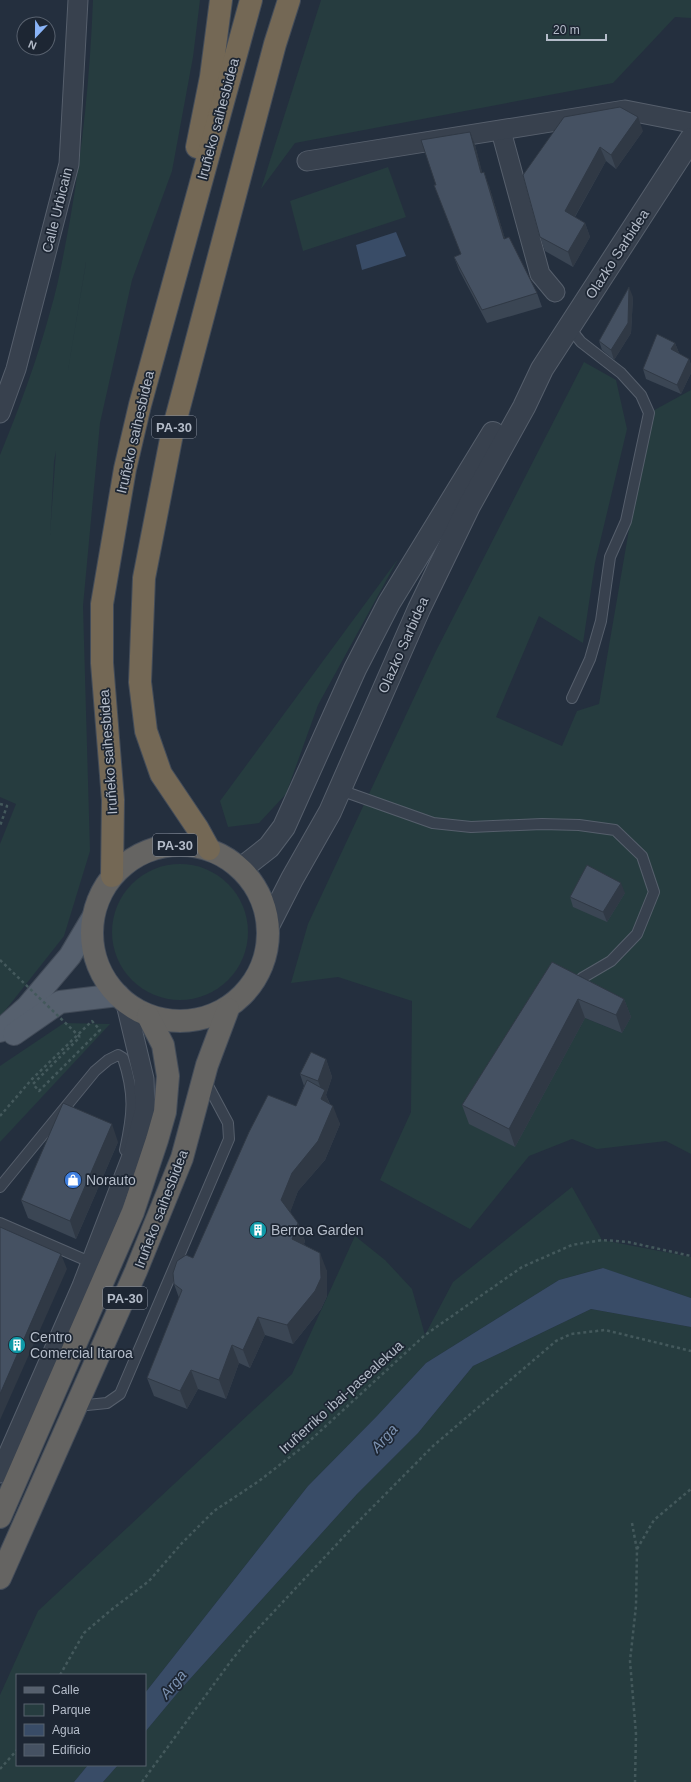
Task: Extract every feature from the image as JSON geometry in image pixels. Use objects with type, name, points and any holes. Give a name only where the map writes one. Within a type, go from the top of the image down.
[{"type":"highway","points":[[140,405],[149,327],[156,296],[192,168],[211,77],[221,0]]},
{"type":"highway","name":"Iruñeko saihesbidea","points":[[112,876],[113,800],[102,663],[102,604],[125,469],[140,405],[251,0]]},
{"type":"highway","name":"PA-30","points":[[209,849],[198,829],[161,774],[146,731],[140,682],[144,578],[172,434],[275,44],[289,0]]},
{"type":"highway","name":"PA-30","points":[[174,845],[209,849],[226,857],[241,869],[260,894],[269,924],[266,957],[252,986],[228,1009],[202,1020],[175,1022],[148,1016],[122,999],[109,987],[92,943],[92,919],[99,896],[112,876],[140,854],[174,845]]},
{"type":"highway","name":"Iruñeko saihesbidea","points":[[0,1578],[136,1271],[182,1158],[204,1079],[228,1009]]},
{"type":"highway","name":"Iruñeko saihesbidea","points":[[0,1517],[133,1212],[157,1140],[165,1112],[168,1076],[162,1045],[148,1016]]},
{"type":"main road","points":[[0,1031],[27,1006],[70,956],[92,919]]},
{"type":"main road","points":[[0,1044],[60,1002],[122,999]]},
{"type":"street","name":"Calle Urbicain","points":[[0,413],[16,369],[69,164],[78,0]]},
{"type":"street","points":[[307,161],[625,110],[691,123]]},
{"type":"street","points":[[501,131],[540,274],[555,292]]},
{"type":"street","name":"Olazko Sarbidea","points":[[241,869],[269,847],[284,827],[355,669],[389,603],[512,403],[542,368],[691,139]]},
{"type":"street","name":"Olazko Sarbidea","points":[[269,924],[292,879],[330,812],[419,609],[469,506],[524,407],[542,368]]},
{"type":"street","points":[[0,1473],[82,1286],[134,1151],[145,1109],[144,1079],[122,999]]},
{"type":"lane","points":[[569,327],[581,342],[621,373],[641,395],[649,413],[626,521],[610,557],[601,621],[590,659],[572,698]]},
{"type":"lane","points":[[340,790],[433,823],[471,828],[542,824],[579,825],[615,830],[642,856],[654,892],[637,934],[611,961],[582,978]]},
{"type":"lane","points":[[0,1187],[95,1071],[108,1060],[118,1055],[123,1058],[130,1076],[133,1099],[121,1187]]},
{"type":"lane","points":[[77,1406],[107,1403],[120,1394],[229,1139],[228,1123],[204,1079]]},
{"type":"lane","points":[[0,1223],[90,1262]]},
{"type":"path","points":[[0,804],[7,806],[0,826]]},
{"type":"path","points":[[0,960],[73,1030],[80,1037],[33,1084],[39,1091],[100,1030],[92,1021],[79,1032],[32,1078],[0,1116]]},
{"type":"path","name":"Iruñerriko ibai-pasealekua","points":[[61,1674],[84,1633],[149,1581],[182,1543],[214,1511],[259,1481],[304,1446],[425,1335],[522,1267],[572,1245],[602,1240],[628,1242],[691,1256]]},
{"type":"path","points":[[142,1782],[231,1661],[252,1635],[350,1530],[433,1446],[556,1341],[571,1334],[605,1330],[691,1351]]},
{"type":"path","points":[[637,1550],[654,1520],[691,1489]]},
{"type":"path","points":[[632,1524],[637,1550],[636,1606],[630,1661],[636,1734],[637,1781],[635,1782]]},
{"type":"path","points":[[0,1770],[16,1751]]},
{"type":"green space","points":[[93,0],[200,0],[193,57],[172,171],[132,280],[100,423],[83,606],[90,851],[64,936],[0,1017],[0,844],[16,804],[0,797],[0,455],[21,402],[45,330],[59,278],[79,165],[88,83]],"holes":[[[86,262],[86,263],[65,388]],[[56,451],[50,532],[54,461]]]},
{"type":"green space","points":[[321,0],[691,0],[691,18],[675,17],[613,83],[295,143],[261,189]]},
{"type":"green space","points":[[388,167],[406,217],[303,251],[290,201]]},
{"type":"green space","points":[[584,362],[616,380],[627,429],[595,563],[583,643],[539,616],[496,717],[562,746],[577,711],[599,704],[649,413],[691,390],[691,1154],[666,1141],[597,1149],[572,1139],[529,1156],[470,1229],[380,1180],[411,1112],[412,1001],[338,977],[291,983],[308,924],[435,653]],"holes":[[[558,981],[622,1033],[585,1018]]]},
{"type":"green space","points":[[398,559],[318,705],[286,794],[259,823],[228,827],[220,801]]},
{"type":"green space","points":[[173,864],[187,864],[206,869],[218,875],[233,889],[243,906],[247,919],[247,945],[243,958],[237,970],[223,985],[218,989],[200,997],[187,1000],[173,1000],[154,995],[142,989],[127,975],[123,970],[115,952],[112,939],[112,925],[117,906],[123,894],[137,879],[142,875],[160,867]]},
{"type":"green space","points":[[64,1023],[110,1024],[0,1142],[0,1066]]},
{"type":"green space","points":[[572,1187],[602,1240],[691,1257],[691,1298],[602,1268],[559,1280],[426,1363],[377,1416],[308,1486],[146,1692],[146,1674],[16,1674],[16,1766],[87,1766],[74,1782],[0,1782],[0,1695],[38,1611],[292,1374],[355,1236],[385,1260],[412,1289],[425,1335],[453,1282]]},
{"type":"green space","points":[[591,1309],[691,1327],[691,1782],[103,1782],[117,1766],[146,1766],[146,1731],[180,1690],[357,1494],[418,1433],[473,1366]]},
{"type":"water","points":[[396,232],[406,256],[362,270],[356,245]]},
{"type":"water","name":"Arga","points":[[603,1268],[691,1298],[691,1327],[591,1309],[473,1366],[418,1433],[357,1494],[180,1690],[146,1731],[146,1692],[308,1486],[377,1416],[426,1363],[559,1280]]},
{"type":"water","points":[[87,1766],[117,1766],[103,1782],[74,1782]]},
{"type":"building","points":[[620,107],[638,117],[611,155],[600,147],[565,211],[585,223],[568,252],[540,237],[523,175],[564,117]]},
{"type":"building","points":[[470,132],[481,173],[484,172],[504,239],[509,237],[537,293],[482,310],[454,257],[461,254],[434,185],[436,185],[421,140]]},
{"type":"building","points":[[629,287],[628,323],[611,350],[599,341]]},
{"type":"building","points":[[657,334],[675,343],[671,349],[689,359],[677,385],[643,369]]},
{"type":"building","points":[[587,865],[621,883],[603,912],[570,897]]},
{"type":"building","points":[[552,962],[624,999],[616,1015],[578,999],[509,1129],[462,1105]]},
{"type":"building","points":[[311,1052],[326,1059],[318,1081],[300,1074]]},
{"type":"building","name":"Berroa Garden","points":[[307,1080],[325,1090],[321,1099],[333,1106],[318,1141],[292,1173],[281,1200],[298,1223],[292,1239],[320,1253],[321,1278],[315,1291],[287,1325],[258,1317],[243,1350],[232,1345],[219,1380],[191,1370],[180,1391],[147,1378],[182,1290],[174,1284],[173,1273],[177,1261],[186,1255],[193,1258],[249,1132],[268,1095],[296,1106]]},
{"type":"building","name":"Norauto","points":[[63,1103],[112,1124],[70,1221],[21,1200]]},
{"type":"building","name":"Centro Comercial Itaroa","points":[[0,1227],[61,1254],[0,1394]]},
{"type":"place","name":"Norauto","points":[[73,1180]]},
{"type":"place","name":"Berroa Garden","points":[[258,1230]]},
{"type":"place","name":"Centro Comercial Itaroa","points":[[17,1345]]}]
